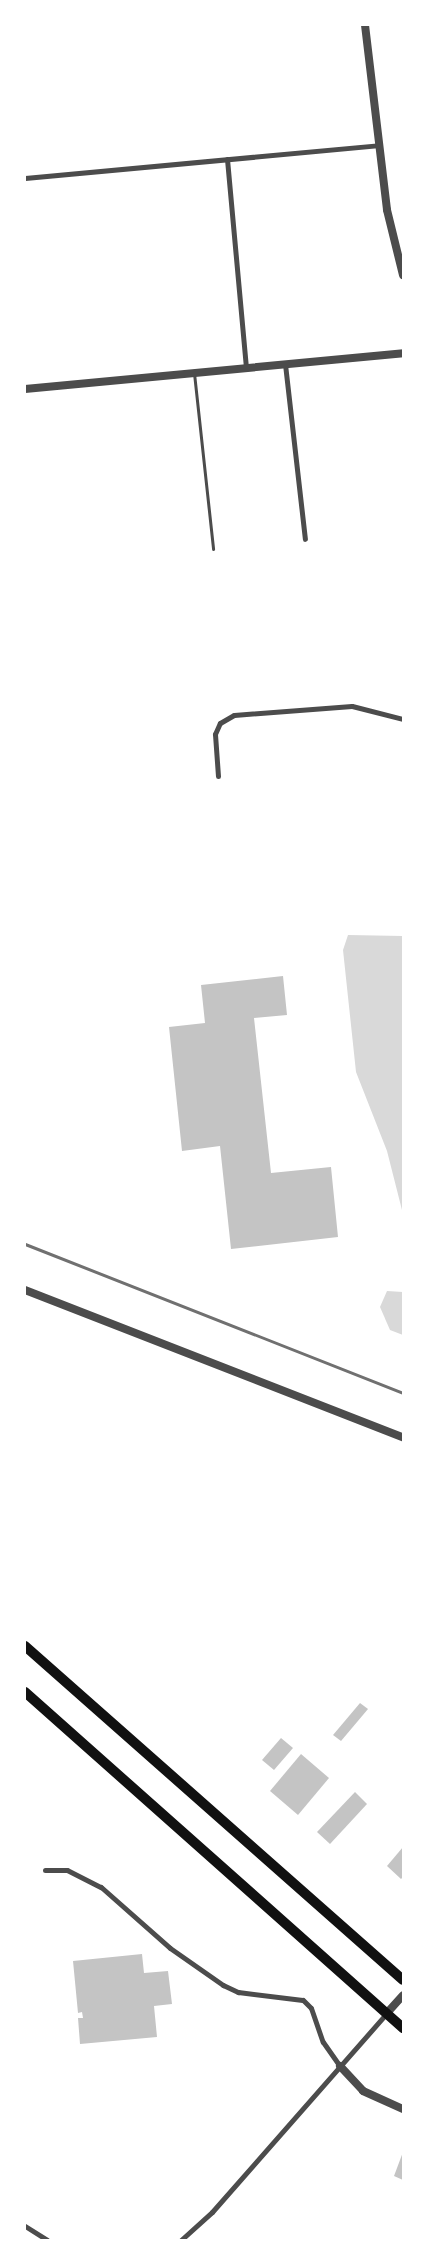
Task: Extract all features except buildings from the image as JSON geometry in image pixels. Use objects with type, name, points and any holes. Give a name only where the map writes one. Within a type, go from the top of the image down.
[{"type":"highway","points":[[25,1646],[403,1980]]},
{"type":"highway","points":[[25,1692],[403,2028]]},
{"type":"street","points":[[365,25],[387,210],[403,275]]},
{"type":"street","points":[[25,178],[379,144]]},
{"type":"street","points":[[227,159],[246,368]]},
{"type":"street","points":[[25,389],[403,353]]},
{"type":"street","points":[[285,364],[305,538]]},
{"type":"street","points":[[218,776],[215,734],[220,723],[234,715],[352,706],[403,719]]},
{"type":"street","points":[[25,1290],[403,1437]]},
{"type":"street","points":[[45,1870],[67,1870],[101,1887],[170,1948],[223,1985],[238,1992],[303,2000],[311,2008],[323,2042],[340,2066],[363,2091],[403,2109]]},
{"type":"street","points":[[181,2240],[206,2218],[403,1995]]},
{"type":"street","points":[[25,2226],[47,2240]]},
{"type":"lane","points":[[194,373],[214,549]]},
{"type":"shaded area","points":[[348,935],[403,936],[403,1214],[387,1151],[356,1072],[343,950]]},
{"type":"shaded area","points":[[387,1291],[403,1292],[403,1335],[390,1330],[380,1307]]},
{"type":"railway","points":[[25,1244],[403,1393]]}]
